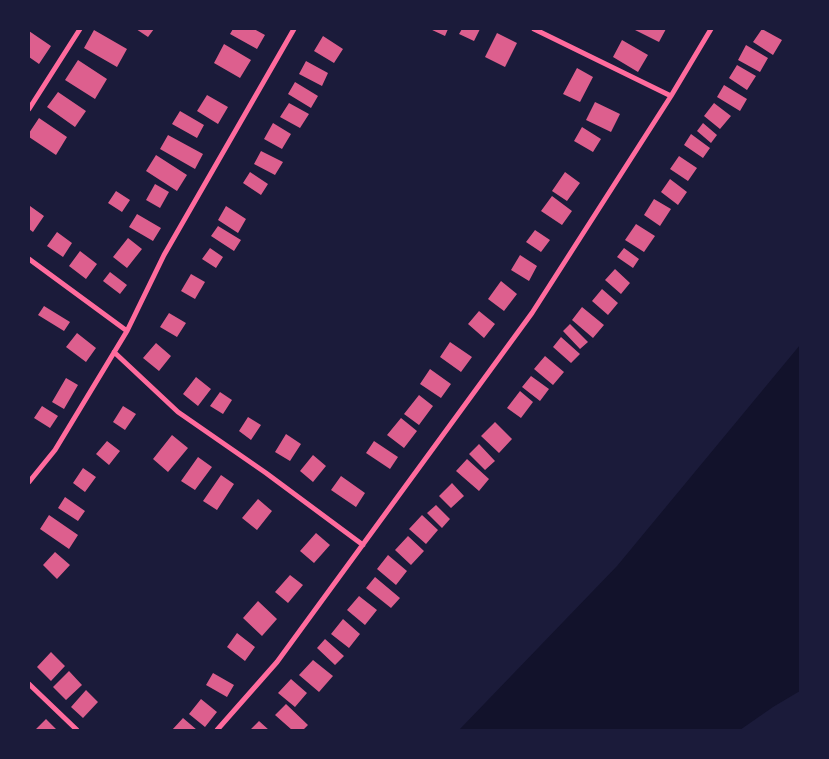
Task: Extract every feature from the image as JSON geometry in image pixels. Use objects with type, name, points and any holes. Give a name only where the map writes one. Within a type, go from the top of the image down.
[{"type":"street","points":[[29,109],[80,29]]},
{"type":"street","points":[[29,482],[54,450],[127,331],[164,255],[294,29]]},
{"type":"street","points":[[534,29],[671,96]]},
{"type":"street","points":[[217,730],[277,662],[532,313],[671,96],[711,29]]},
{"type":"street","points":[[29,259],[127,331]]},
{"type":"street","points":[[114,352],[178,412],[266,473],[363,545]]},
{"type":"street","points":[[29,684],[77,730]]},
{"type":"shaded area","points":[[800,345],[800,691],[740,730],[459,730],[617,566]]},
{"type":"building","points":[[136,29],[154,29],[148,37]]},
{"type":"building","points":[[233,29],[254,29],[265,35],[257,49],[230,34]]},
{"type":"building","points":[[430,29],[448,29],[445,36]]},
{"type":"building","points":[[462,29],[480,29],[474,41],[459,34]]},
{"type":"building","points":[[636,29],[666,29],[659,42]]},
{"type":"building","points":[[762,29],[782,40],[773,55],[753,42]]},
{"type":"building","points":[[94,30],[127,49],[117,67],[84,48]]},
{"type":"building","points":[[29,31],[51,46],[39,64],[29,57]]},
{"type":"building","points":[[497,33],[517,43],[505,67],[485,57]]},
{"type":"building","points":[[323,36],[343,49],[334,63],[314,51]]},
{"type":"building","points":[[622,40],[648,55],[638,72],[613,57]]},
{"type":"building","points":[[224,44],[251,60],[240,78],[214,63]]},
{"type":"building","points":[[746,45],[768,58],[760,72],[738,60]]},
{"type":"building","points":[[78,60],[107,79],[95,99],[65,80]]},
{"type":"building","points":[[306,61],[328,73],[322,86],[299,74]]},
{"type":"building","points":[[737,65],[756,76],[747,90],[729,78]]},
{"type":"building","points":[[577,68],[593,77],[580,102],[563,94]]},
{"type":"building","points":[[295,82],[318,96],[311,108],[288,94]]},
{"type":"building","points":[[724,85],[747,99],[740,111],[717,97]]},
{"type":"building","points":[[58,92],[86,111],[75,127],[47,107]]},
{"type":"building","points":[[207,95],[228,107],[218,124],[197,111]]},
{"type":"building","points":[[595,102],[620,114],[611,132],[586,120]]},
{"type":"building","points":[[289,103],[309,114],[300,128],[280,117]]},
{"type":"building","points":[[714,103],[731,116],[720,129],[704,116]]},
{"type":"building","points":[[180,111],[204,125],[197,138],[172,124]]},
{"type":"building","points":[[39,118],[67,137],[56,155],[29,137],[29,133]]},
{"type":"building","points":[[273,123],[291,134],[282,149],[264,139]]},
{"type":"building","points":[[703,123],[717,135],[711,143],[697,131]]},
{"type":"building","points":[[582,127],[601,139],[593,152],[574,141]]},
{"type":"building","points":[[691,134],[710,148],[703,158],[684,145]]},
{"type":"building","points":[[168,135],[203,154],[195,169],[160,149]]},
{"type":"building","points":[[261,151],[283,162],[275,175],[254,164]]},
{"type":"building","points":[[156,155],[187,175],[177,191],[146,171]]},
{"type":"building","points":[[679,156],[697,168],[688,181],[670,169]]},
{"type":"building","points":[[250,172],[268,184],[261,195],[243,183]]},
{"type":"building","points":[[565,172],[580,183],[567,201],[552,191]]},
{"type":"building","points":[[670,179],[687,192],[678,205],[661,192]]},
{"type":"building","points":[[155,184],[169,192],[160,208],[146,200]]},
{"type":"building","points":[[116,191],[130,200],[122,212],[108,203]]},
{"type":"building","points":[[552,196],[572,211],[562,225],[541,211]]},
{"type":"building","points":[[654,199],[671,209],[660,226],[644,215]]},
{"type":"building","points":[[30,206],[44,216],[33,232],[29,229]]},
{"type":"building","points":[[226,206],[246,219],[238,233],[218,220]]},
{"type":"building","points":[[137,214],[161,228],[153,241],[129,227]]},
{"type":"building","points":[[636,224],[655,236],[644,252],[625,240]]},
{"type":"building","points":[[218,226],[241,240],[234,251],[211,236]]},
{"type":"building","points":[[535,230],[550,240],[541,252],[526,242]]},
{"type":"building","points":[[57,232],[72,243],[63,257],[47,246]]},
{"type":"building","points":[[128,238],[142,249],[127,268],[113,257]]},
{"type":"building","points":[[210,248],[223,257],[216,268],[202,259]]},
{"type":"building","points":[[624,248],[639,259],[633,268],[617,257]]},
{"type":"building","points":[[80,251],[97,264],[86,279],[69,266]]},
{"type":"building","points":[[520,255],[537,266],[529,281],[511,270]]},
{"type":"building","points":[[615,269],[630,283],[621,294],[605,280]]},
{"type":"building","points":[[110,272],[127,285],[120,294],[103,281]]},
{"type":"building","points":[[191,274],[205,282],[195,299],[181,291]]},
{"type":"building","points":[[501,281],[517,294],[504,311],[488,299]]},
{"type":"building","points":[[602,289],[618,303],[608,315],[592,301]]},
{"type":"building","points":[[44,306],[70,322],[64,331],[38,315]]},
{"type":"building","points":[[582,307],[604,325],[593,338],[572,320]]},
{"type":"building","points":[[479,311],[495,324],[484,338],[468,324]]},
{"type":"building","points":[[169,313],[186,323],[177,337],[160,327]]},
{"type":"building","points":[[570,324],[588,342],[580,349],[563,331]]},
{"type":"building","points":[[77,333],[96,348],[86,362],[66,347]]},
{"type":"building","points":[[561,337],[580,354],[571,363],[553,347]]},
{"type":"building","points":[[450,342],[472,357],[461,372],[440,357]]},
{"type":"building","points":[[156,343],[171,356],[159,371],[143,358]]},
{"type":"building","points":[[545,356],[564,372],[553,385],[534,369]]},
{"type":"building","points":[[430,369],[451,384],[441,398],[420,384]]},
{"type":"building","points":[[531,376],[549,389],[540,401],[522,387]]},
{"type":"building","points":[[196,377],[211,389],[198,406],[183,394]]},
{"type":"building","points":[[66,378],[78,385],[64,409],[52,402]]},
{"type":"building","points":[[520,391],[533,402],[521,418],[507,408]]},
{"type":"building","points":[[220,392],[232,400],[223,414],[210,406]]},
{"type":"building","points":[[419,395],[433,406],[419,425],[404,414]]},
{"type":"building","points":[[42,406],[58,416],[50,428],[34,418]]},
{"type":"building","points":[[123,406],[136,414],[125,430],[113,422]]},
{"type":"building","points":[[248,417],[261,425],[251,440],[239,431]]},
{"type":"building","points":[[401,418],[417,431],[404,448],[387,435]]},
{"type":"building","points":[[495,422],[512,439],[499,453],[481,436]]},
{"type":"building","points":[[286,434],[301,444],[290,461],[275,452]]},
{"type":"building","points":[[172,435],[188,448],[168,472],[153,459]]},
{"type":"building","points":[[107,441],[120,451],[109,465],[96,454]]},
{"type":"building","points":[[374,441],[398,457],[390,469],[366,453]]},
{"type":"building","points":[[479,444],[495,461],[485,470],[469,454]]},
{"type":"building","points":[[313,455],[326,466],[313,482],[300,471]]},
{"type":"building","points":[[198,457],[212,467],[195,490],[181,481]]},
{"type":"building","points":[[467,459],[489,479],[479,491],[456,471]]},
{"type":"building","points":[[83,468],[96,477],[85,492],[73,483]]},
{"type":"building","points":[[221,475],[234,484],[217,510],[203,501]]},
{"type":"building","points":[[341,476],[365,493],[356,507],[331,490]]},
{"type":"building","points":[[452,483],[464,496],[451,508],[439,496]]},
{"type":"building","points":[[65,497],[85,511],[78,521],[58,508]]},
{"type":"building","points":[[258,499],[272,511],[257,530],[242,518]]},
{"type":"building","points":[[436,505],[450,519],[442,528],[427,513]]},
{"type":"building","points":[[49,515],[78,535],[69,549],[40,529]]},
{"type":"building","points":[[422,515],[438,530],[426,544],[409,529]]},
{"type":"building","points":[[316,533],[330,545],[314,563],[300,551]]},
{"type":"building","points":[[408,536],[424,551],[411,565],[395,550]]},
{"type":"building","points":[[55,552],[70,565],[57,579],[43,565]]},
{"type":"building","points":[[388,555],[407,571],[396,585],[377,569]]},
{"type":"building","points":[[290,575],[303,585],[288,603],[275,592]]},
{"type":"building","points":[[375,577],[400,598],[391,608],[366,588]]},
{"type":"building","points":[[359,596],[377,610],[365,625],[347,610]]},
{"type":"building","points":[[258,601],[277,619],[262,636],[243,618]]},
{"type":"building","points":[[343,619],[360,634],[349,648],[331,634]]},
{"type":"building","points":[[237,633],[255,647],[245,661],[227,647]]},
{"type":"building","points":[[325,639],[344,656],[335,665],[317,648]]},
{"type":"building","points":[[51,652],[65,666],[51,681],[37,667]]},
{"type":"building","points":[[313,660],[333,676],[319,692],[299,675]]},
{"type":"building","points":[[69,671],[82,685],[66,700],[53,687]]},
{"type":"building","points":[[213,673],[234,685],[227,697],[206,685]]},
{"type":"building","points":[[291,679],[307,693],[295,707],[278,693]]},
{"type":"building","points":[[86,690],[98,702],[83,718],[71,707]]},
{"type":"building","points":[[201,699],[217,712],[205,727],[189,714]]},
{"type":"building","points":[[286,704],[308,725],[303,730],[292,730],[275,715]]},
{"type":"building","points":[[183,718],[197,730],[172,730]]},
{"type":"building","points":[[46,719],[57,730],[35,730]]},
{"type":"building","points":[[259,721],[269,730],[250,730]]}]
